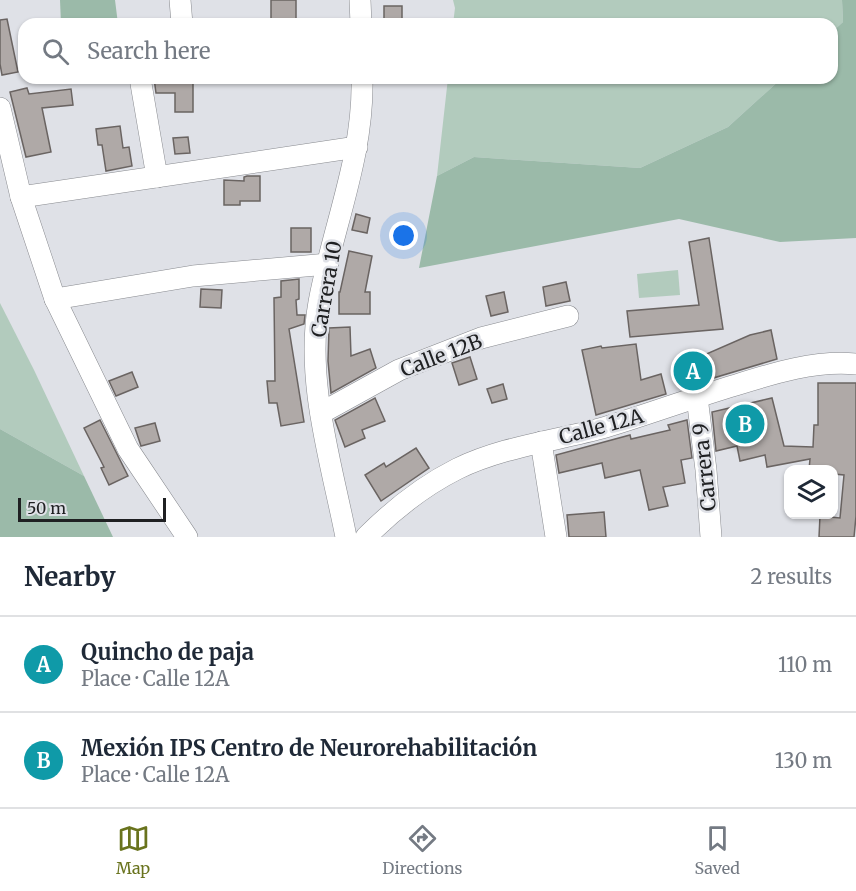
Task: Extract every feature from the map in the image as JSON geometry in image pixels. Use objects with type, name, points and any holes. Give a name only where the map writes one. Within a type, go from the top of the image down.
[{"type":"street","points":[[180,0],[182,18]]},
{"type":"street","points":[[360,0],[361,18]]},
{"type":"street","points":[[141,84],[157,177]]},
{"type":"street","name":"Carrera 10","points":[[346,537],[321,413],[315,349],[319,303],[357,147],[363,108],[362,84]]},
{"type":"street","points":[[0,108],[21,197],[55,299],[128,449],[187,537]]},
{"type":"street","points":[[21,197],[357,147]]},
{"type":"street","points":[[55,299],[193,276],[328,264]]},
{"type":"street","name":"Calle 12B","points":[[321,413],[399,370],[482,338],[568,316]]},
{"type":"street","name":"Calle 12A","points":[[366,537],[408,499],[478,460],[605,427],[773,373],[843,362],[856,364]]},
{"type":"street","name":"Carrera 9","points":[[696,397],[706,470],[711,537]]},
{"type":"street","points":[[541,442],[556,537]]},
{"type":"green space","points":[[60,0],[115,0],[117,18],[61,18]]},
{"type":"green space","points":[[453,0],[842,0],[843,22],[838,27],[838,18],[454,18]]},
{"type":"green space","points":[[842,0],[856,0],[856,238],[780,242],[679,219],[419,268],[437,176],[474,157],[640,168],[728,127],[775,84],[838,84],[838,27],[843,22]]},
{"type":"green space","points":[[447,84],[775,84],[728,127],[640,168],[474,157],[437,176]]},
{"type":"green space","points":[[678,270],[680,295],[639,298],[637,274]]},
{"type":"green space","points":[[0,303],[34,370],[84,476],[0,429]]},
{"type":"green space","points":[[0,429],[84,476],[113,537],[0,537]]},
{"type":"building","points":[[271,0],[296,0],[296,18],[271,18]]},
{"type":"building","points":[[384,6],[402,6],[402,18],[384,18]]},
{"type":"building","points":[[7,19],[18,72],[2,75],[0,20]]},
{"type":"building","points":[[155,84],[193,84],[193,112],[175,112],[175,93],[156,93]]},
{"type":"building","points":[[27,88],[29,94],[71,89],[73,105],[42,108],[51,152],[26,157],[10,92]]},
{"type":"building","points":[[120,126],[123,148],[129,147],[132,166],[106,171],[102,145],[98,145],[96,129]]},
{"type":"building","points":[[188,137],[190,153],[175,154],[173,138]]},
{"type":"building","points":[[260,176],[260,201],[240,201],[240,205],[224,205],[224,180],[244,181],[244,177]]},
{"type":"building","points":[[356,214],[370,218],[367,233],[352,230]]},
{"type":"building","points":[[291,228],[311,228],[311,252],[291,252]]},
{"type":"building","points":[[709,238],[723,329],[630,337],[627,311],[699,305],[689,242]]},
{"type":"building","points":[[349,251],[372,256],[365,292],[370,292],[370,314],[339,314],[339,292]]},
{"type":"building","points":[[299,279],[299,299],[296,300],[297,315],[305,315],[304,324],[289,329],[304,422],[281,426],[277,403],[269,403],[267,381],[275,381],[274,298],[281,297],[281,281]]},
{"type":"building","points":[[566,282],[570,301],[546,306],[543,287]]},
{"type":"building","points":[[201,289],[222,290],[221,308],[200,307]]},
{"type":"building","points":[[504,292],[508,312],[491,316],[486,296]]},
{"type":"building","points":[[350,327],[351,356],[370,349],[376,368],[331,393],[328,361],[329,328]]},
{"type":"building","points":[[771,330],[777,359],[710,379],[709,377],[691,379],[680,374],[688,362],[750,335]]},
{"type":"building","points":[[636,344],[641,380],[661,374],[666,394],[596,415],[582,350],[601,346],[602,348]]},
{"type":"building","points":[[470,357],[477,379],[459,385],[452,363]]},
{"type":"building","points":[[132,372],[138,387],[116,396],[109,381]]},
{"type":"building","points":[[818,383],[856,383],[854,537],[819,537],[820,519],[840,518],[844,475],[838,474],[838,465],[809,465],[810,459],[767,467],[765,455],[740,461],[737,446],[716,451],[712,412],[772,398],[784,446],[813,447],[814,425],[818,425]]},
{"type":"building","points":[[503,384],[507,399],[492,403],[487,389]]},
{"type":"building","points":[[375,398],[385,421],[362,430],[365,438],[345,447],[335,420]]},
{"type":"building","points":[[100,420],[128,476],[109,485],[101,468],[104,467],[84,428]]},
{"type":"building","points":[[687,420],[692,458],[681,460],[685,483],[663,487],[668,506],[649,510],[640,470],[605,478],[602,463],[559,473],[556,455],[630,435],[631,439],[670,430],[668,425]]},
{"type":"building","points":[[155,423],[160,441],[141,446],[135,428]]},
{"type":"building","points":[[416,448],[429,468],[381,501],[365,475],[384,463],[386,467]]},
{"type":"building","points":[[604,512],[606,537],[569,537],[567,515]]},
{"type":"place","name":"Quincho de paja","points":[[693,371]]},
{"type":"place","name":"Mexión IPS Centro de Neurorehabilitación","points":[[745,424]]}]
